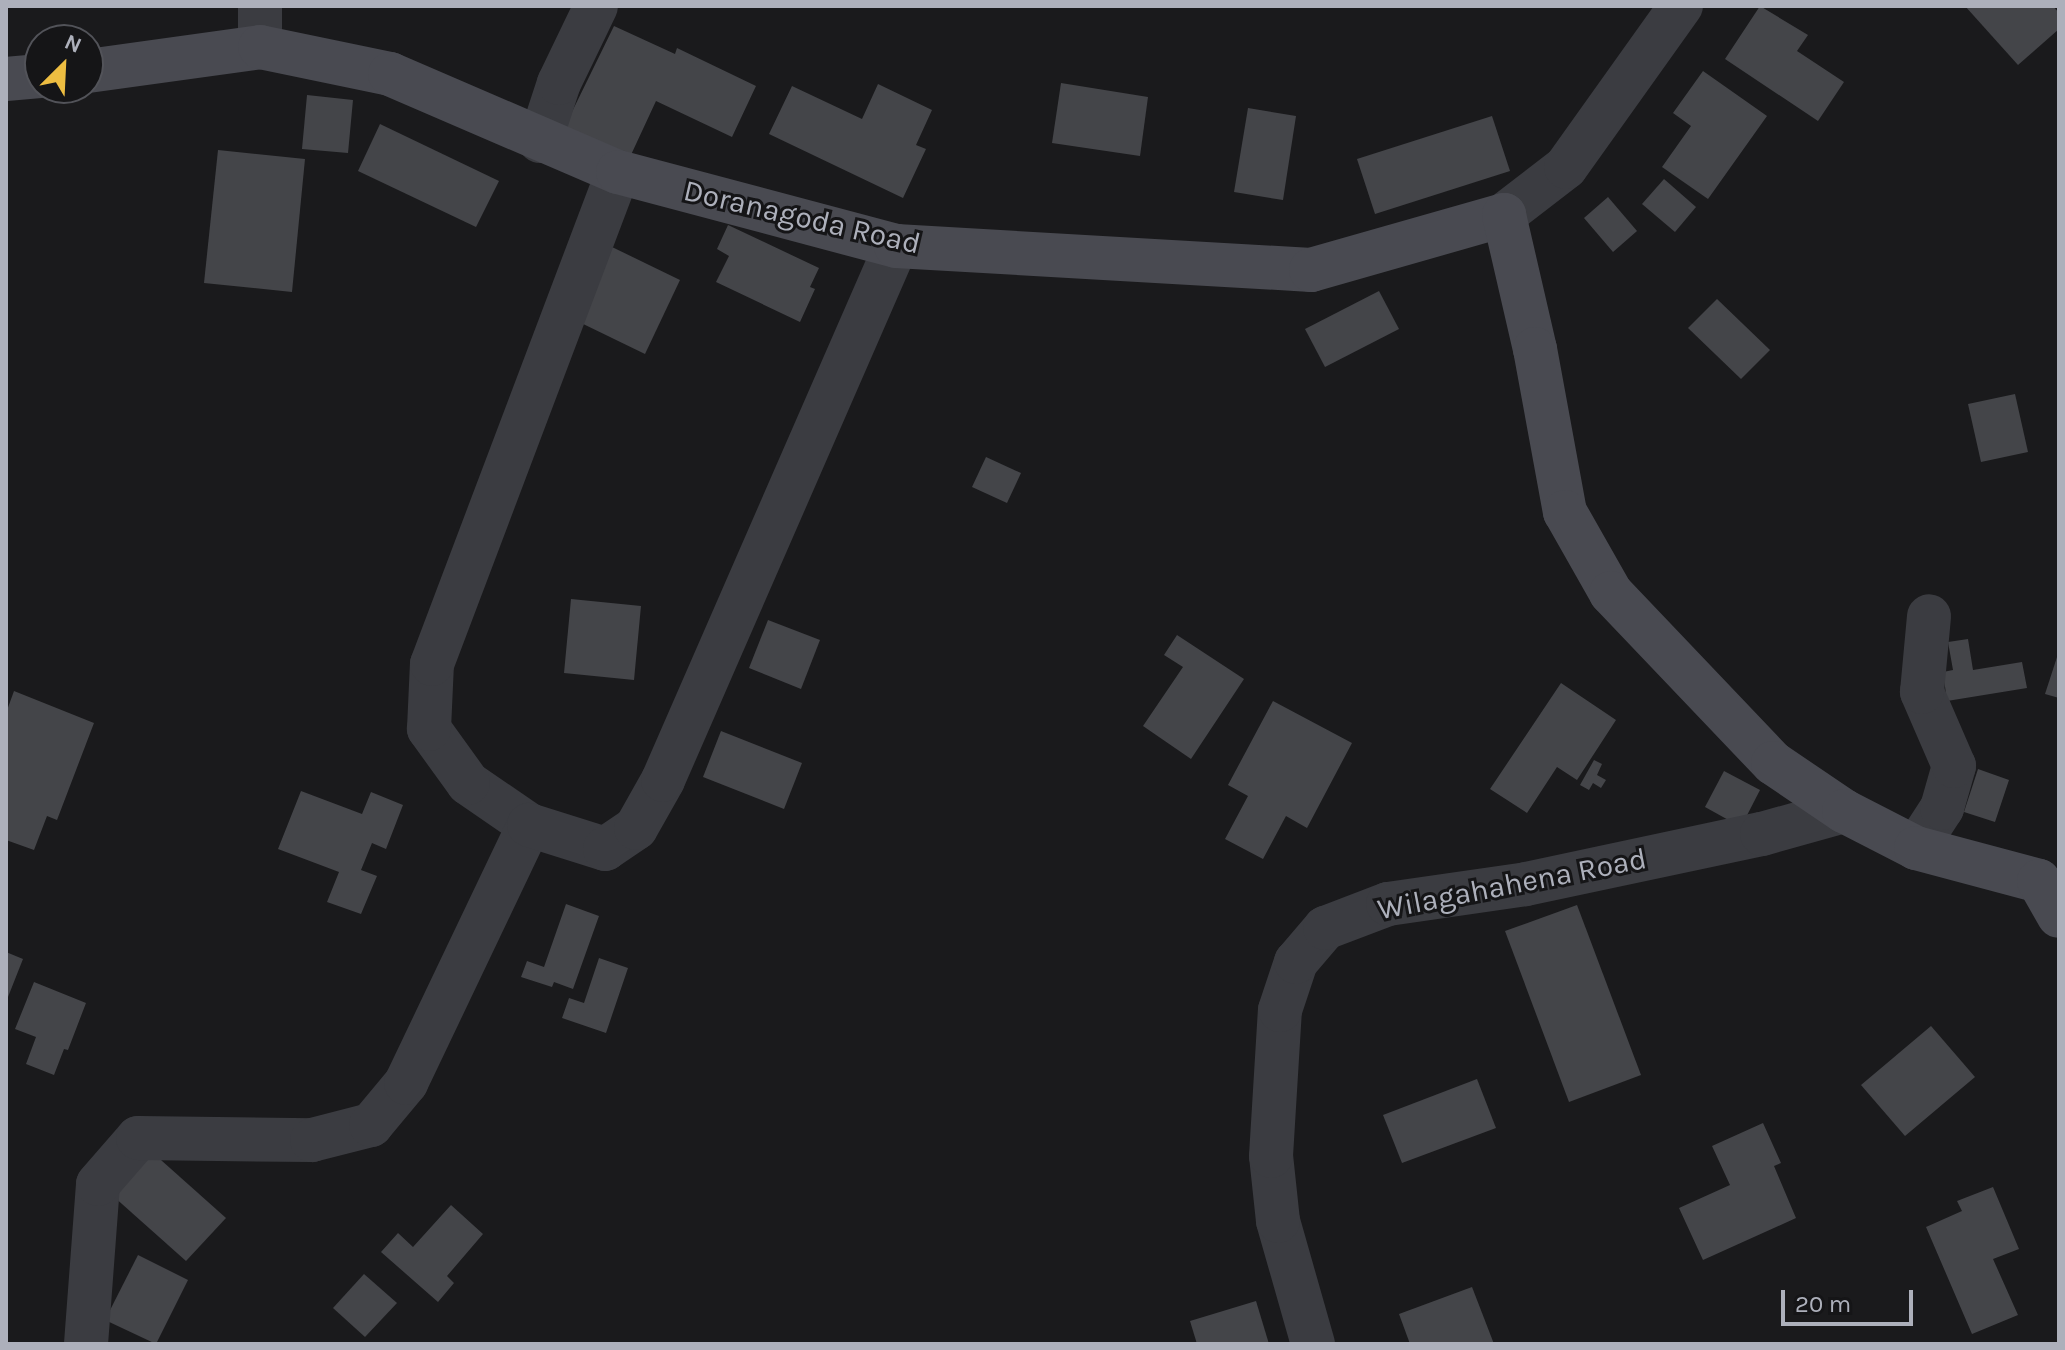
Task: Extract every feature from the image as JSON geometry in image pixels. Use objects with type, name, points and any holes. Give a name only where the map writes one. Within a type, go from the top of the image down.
[{"type":"street","points":[[540,141],[559,83],[596,6]]},
{"type":"street","points":[[1681,6],[1566,167],[1504,215],[1535,349],[1565,512],[1611,593],[1773,763],[1844,811],[1916,848],[2039,881],[2059,916]]},
{"type":"street","name":"Doranagoda Road","points":[[104,67],[260,26],[390,74],[618,172],[896,246],[1311,270],[1504,215]]},
{"type":"street","points":[[618,172],[432,664],[429,729],[468,783],[529,825],[605,849],[636,828],[663,780],[896,246]]},
{"type":"street","points":[[1916,848],[1942,808],[1954,766],[1922,692],[1929,616]]},
{"type":"street","name":"Wilagahahena Road","points":[[1313,1344],[1278,1221],[1271,1156],[1280,1010],[1296,962],[1325,928],[1388,904],[1526,884],[1762,834],[1844,811]]},
{"type":"street","points":[[86,1344],[98,1184],[138,1138],[312,1140],[371,1125],[406,1083],[529,825]]},
{"type":"building","points":[[1760,6],[1808,35],[1797,51],[1844,82],[1818,121],[1725,59]]},
{"type":"building","points":[[1965,6],[2053,6],[2059,13],[2059,29],[2018,65]]},
{"type":"building","points":[[614,26],[675,54],[677,48],[756,86],[732,137],[656,101],[630,157],[565,126]]},
{"type":"building","points":[[1703,71],[1767,116],[1708,199],[1662,167],[1691,126],[1673,113]]},
{"type":"building","points":[[1061,83],[1148,97],[1140,156],[1052,143]]},
{"type":"building","points":[[878,84],[932,110],[916,145],[926,149],[903,198],[769,134],[792,86],[862,119]]},
{"type":"building","points":[[307,95],[353,100],[348,153],[302,149]]},
{"type":"building","points":[[1248,108],[1296,116],[1283,200],[1234,192]]},
{"type":"building","points":[[1492,116],[1510,171],[1375,214],[1357,159]]},
{"type":"building","points":[[380,124],[499,181],[476,227],[358,171]]},
{"type":"building","points":[[218,150],[305,159],[292,292],[204,283]]},
{"type":"building","points":[[1664,179],[1696,207],[1675,232],[1642,204]]},
{"type":"building","points":[[1608,197],[1637,231],[1613,252],[1584,218]]},
{"type":"building","points":[[728,225],[819,268],[810,287],[815,289],[800,322],[716,282],[729,256],[717,249]]},
{"type":"building","points":[[612,247],[680,280],[645,354],[577,321]]},
{"type":"building","points":[[1379,291],[1399,329],[1325,367],[1305,329]]},
{"type":"building","points":[[1717,299],[1770,350],[1741,379],[1688,328]]},
{"type":"building","points":[[2015,394],[2028,452],[1981,462],[1968,404]]},
{"type":"building","points":[[986,457],[1021,473],[1007,503],[972,487]]},
{"type":"building","points":[[571,599],[641,606],[634,680],[564,673]]},
{"type":"building","points":[[768,620],[820,640],[801,689],[749,668]]},
{"type":"building","points":[[1177,635],[1244,679],[1191,759],[1143,726],[1183,667],[1164,655]]},
{"type":"building","points":[[1968,639],[1973,670],[2022,662],[2027,688],[1947,701],[1943,672],[1953,670],[1948,642]]},
{"type":"building","points":[[2059,654],[2059,698],[2045,694]]},
{"type":"building","points":[[1561,683],[1616,720],[1577,780],[1557,767],[1527,813],[1490,789]]},
{"type":"building","points":[[14,691],[94,723],[57,820],[47,816],[34,850],[6,840],[6,713]]},
{"type":"building","points":[[1273,701],[1352,743],[1307,828],[1286,816],[1263,859],[1225,839],[1248,796],[1228,785]]},
{"type":"building","points":[[721,731],[802,763],[784,809],[703,777]]},
{"type":"building","points":[[1594,760],[1602,764],[1597,775],[1606,780],[1601,788],[1593,783],[1589,790],[1580,785]]},
{"type":"building","points":[[1978,769],[2009,780],[1995,822],[1964,812]]},
{"type":"building","points":[[1724,771],[1760,790],[1741,827],[1705,807]]},
{"type":"building","points":[[301,791],[362,814],[371,792],[403,805],[386,849],[372,843],[361,870],[377,876],[361,914],[327,902],[339,872],[278,849]]},
{"type":"building","points":[[566,904],[599,916],[573,989],[554,982],[552,987],[521,977],[527,961],[544,967]]},
{"type":"building","points":[[1577,905],[1641,1075],[1569,1102],[1505,931]]},
{"type":"building","points":[[6,952],[23,959],[6,1002]]},
{"type":"building","points":[[599,958],[628,968],[606,1033],[562,1018],[569,998],[584,1003]]},
{"type":"building","points":[[34,982],[86,1003],[68,1050],[64,1049],[54,1075],[26,1064],[36,1037],[15,1029]]},
{"type":"building","points":[[1931,1026],[1975,1077],[1905,1136],[1861,1085]]},
{"type":"building","points":[[1477,1079],[1496,1128],[1402,1163],[1383,1115]]},
{"type":"building","points":[[1763,1123],[1781,1163],[1774,1166],[1796,1218],[1703,1260],[1679,1208],[1730,1185],[1712,1146]]},
{"type":"building","points":[[152,1152],[226,1218],[186,1261],[113,1196]]},
{"type":"building","points":[[1993,1187],[2019,1249],[1993,1259],[2018,1315],[1972,1334],[1926,1227],[1962,1211],[1957,1201]]},
{"type":"building","points":[[451,1205],[483,1234],[447,1276],[454,1283],[438,1302],[381,1252],[398,1233],[413,1247]]},
{"type":"building","points":[[138,1255],[188,1280],[156,1344],[105,1320]]},
{"type":"building","points":[[364,1274],[397,1303],[365,1337],[333,1308]]},
{"type":"building","points":[[1472,1287],[1494,1344],[1410,1344],[1399,1314]]},
{"type":"building","points":[[1256,1301],[1269,1344],[1197,1344],[1190,1321]]}]
